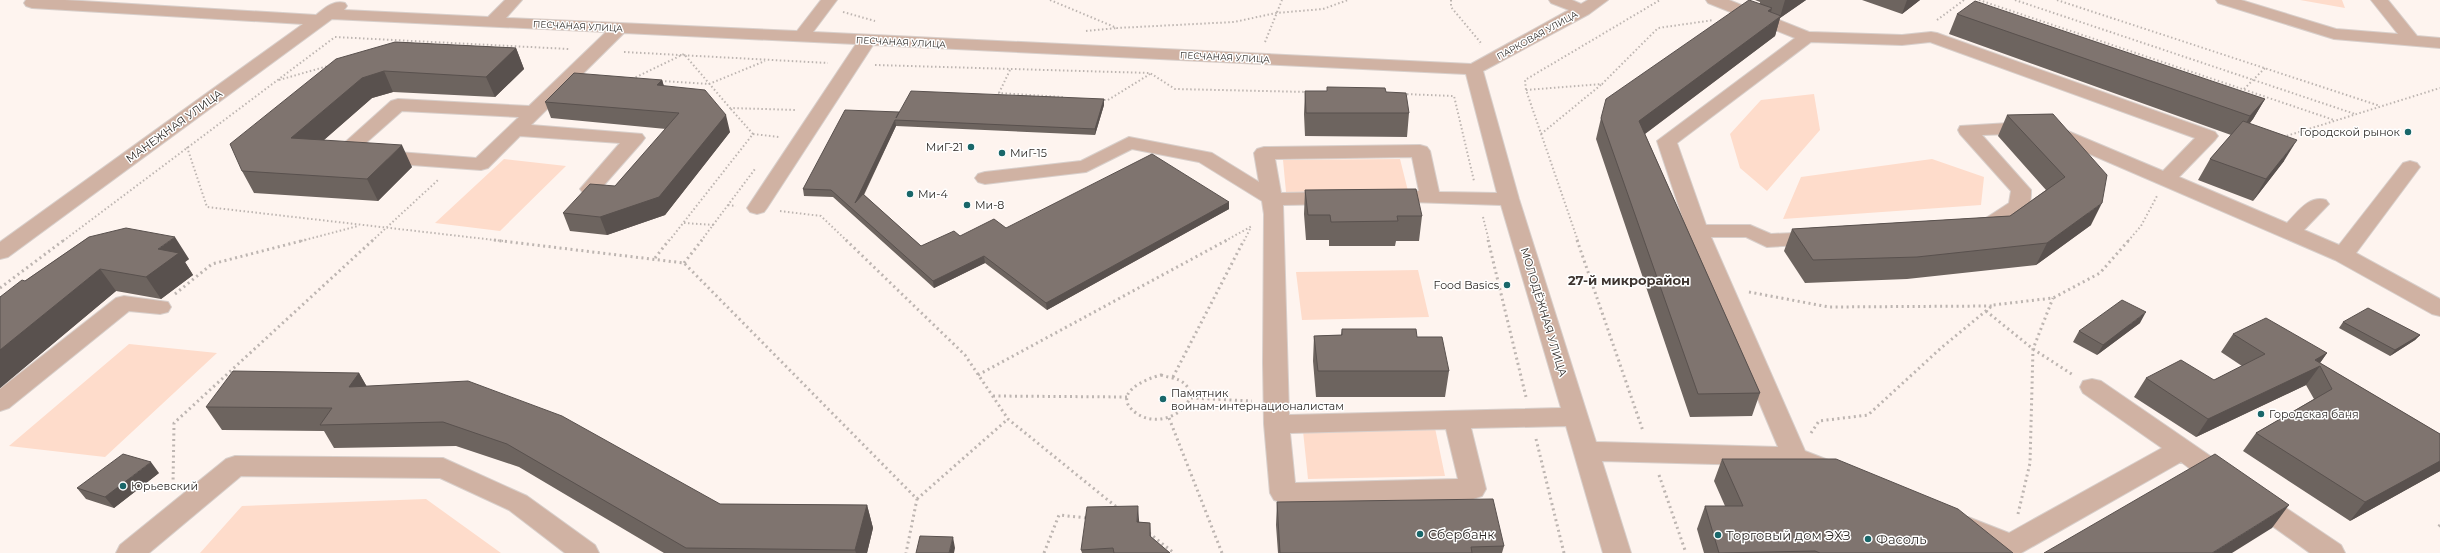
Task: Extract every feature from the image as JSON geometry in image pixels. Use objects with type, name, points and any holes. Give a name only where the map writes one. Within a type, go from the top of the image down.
[{"type":"street","name":"ПЕСЧАНАЯ УЛИЦА","points":[[37,0],[32,4],[324,17],[492,22],[1466,69]]},
{"type":"street","points":[[151,10],[167,0]]},
{"type":"street","name":"МАНЕЖНАЯ УЛИЦА","points":[[0,252],[348,0]]},
{"type":"street","points":[[492,22],[514,0]]},
{"type":"street","points":[[1557,0],[1583,10]]},
{"type":"street","name":"ПАРКОВАЯ УЛИЦА","points":[[1466,69],[1600,0]]},
{"type":"street","points":[[1714,0],[1807,36],[1902,40],[1931,37],[2208,136],[2166,178]]},
{"type":"street","points":[[2224,0],[2334,34],[2440,43]]},
{"type":"street","points":[[2379,0],[2412,41]]},
{"type":"street","points":[[801,37],[826,3]]},
{"type":"street","points":[[534,112],[398,105],[342,154],[481,164],[620,28]]},
{"type":"street","points":[[1795,457],[1721,288],[1698,231],[1667,142],[1807,36]]},
{"type":"street","points":[[757,208],[853,64],[867,40]]},
{"type":"street","name":"МОЛОДЁЖНАЯ УЛИЦА","points":[[1466,69],[1509,199],[1616,553]]},
{"type":"street","points":[[1959,229],[1982,228],[2004,217],[2019,205],[2021,190],[1967,130],[2044,127],[2166,178],[2191,192],[2343,255],[2440,309]]},
{"type":"street","points":[[516,130],[634,138],[590,189]]},
{"type":"street","points":[[985,178],[1086,166],[1130,144],[1205,157],[1273,206],[1359,197],[1430,196],[1509,199]]},
{"type":"street","points":[[1430,196],[1420,151],[1264,152],[1273,206],[1277,413],[1283,493],[1473,489],[1456,420]]},
{"type":"street","points":[[2343,255],[2410,167]]},
{"type":"street","points":[[2290,232],[2319,204]]},
{"type":"street","points":[[1698,231],[1750,232],[1767,241],[1836,237]]},
{"type":"street","points":[[0,402],[124,303],[160,307]]},
{"type":"street","points":[[2092,387],[2331,553]]},
{"type":"street","points":[[1277,413],[1456,420],[1576,417]]},
{"type":"street","points":[[1946,519],[2011,545],[2182,449]]},
{"type":"street","points":[[1586,451],[1795,457],[1846,478]]},
{"type":"street","points":[[130,553],[235,466],[443,468],[518,503],[585,553]]},
{"type":"path","points":[[1050,0],[1117,28],[1234,22],[1276,13],[1323,9],[1348,0]]},
{"type":"path","points":[[1256,59],[1273,28],[1276,13],[1282,0]]},
{"type":"path","points":[[1451,0],[1451,6],[1481,43],[1466,69]]},
{"type":"path","points":[[1660,0],[1525,80],[1526,90],[1686,553]]},
{"type":"path","points":[[1979,0],[2334,120]]},
{"type":"path","points":[[2015,0],[2355,114]]},
{"type":"path","points":[[2056,0],[2380,106]]},
{"type":"path","points":[[1541,134],[1602,84],[1658,28],[1752,15]]},
{"type":"path","points":[[0,288],[335,37],[596,51]]},
{"type":"path","points":[[401,46],[415,42]]},
{"type":"path","points":[[639,80],[631,79],[684,54],[753,134],[655,258]]},
{"type":"path","points":[[654,81],[709,84],[766,60]]},
{"type":"path","points":[[277,81],[335,64]]},
{"type":"path","points":[[2244,90],[2265,68]]},
{"type":"path","points":[[1010,70],[999,93],[1069,97]]},
{"type":"path","points":[[1093,99],[1108,100],[1150,74]]},
{"type":"path","points":[[1526,90],[1602,84]]},
{"type":"path","points":[[2278,139],[2334,120],[2440,88]]},
{"type":"path","points":[[1175,89],[1310,92]]},
{"type":"path","points":[[1398,94],[1454,96],[1564,553]]},
{"type":"path","points":[[730,108],[800,110],[796,116]]},
{"type":"path","points":[[775,143],[784,132]]},
{"type":"path","points":[[187,147],[206,206],[386,229],[655,258],[684,263],[917,498]]},
{"type":"path","points":[[172,518],[174,423],[458,162]]},
{"type":"path","points":[[684,263],[756,168]]},
{"type":"path","points":[[1721,288],[1829,306],[1902,308],[1993,306],[2053,298],[2100,273],[2141,226],[2166,178]]},
{"type":"path","points":[[978,375],[1251,226],[1273,206]]},
{"type":"path","points":[[757,208],[821,216],[965,355],[1008,419],[1124,513]]},
{"type":"path","points":[[683,223],[714,225]]},
{"type":"path","points":[[160,307],[212,264],[361,226]]},
{"type":"path","points":[[1173,377],[1251,226]]},
{"type":"path","points":[[2011,545],[2030,463],[2033,349],[2053,298]]},
{"type":"path","points":[[1795,457],[1819,421],[1868,415],[1940,348],[1993,306]]},
{"type":"path","points":[[1986,311],[2033,349],[2092,387]]},
{"type":"path","points":[[1148,377],[1173,377],[1183,382],[1189,390],[1191,398],[1188,406],[1180,414],[1169,418],[1145,418],[1135,413],[1129,406],[1127,398],[1130,389],[1138,382],[1148,377]]},
{"type":"path","points":[[993,396],[1127,398]]},
{"type":"path","points":[[1191,398],[1277,413]]},
{"type":"path","points":[[1169,418],[1222,553]]},
{"type":"path","points":[[906,553],[917,498],[1008,419]]},
{"type":"path","points":[[1044,553],[1059,515],[1090,518]]},
{"type":"path","points":[[2440,525],[2438,527],[2440,528]]},
{"type":"path","points":[[1143,528],[1174,553]]},
{"type":"shaded area","points":[[2300,0],[2342,0],[2345,8]]},
{"type":"shaded area","points":[[1814,94],[1820,130],[1767,191],[1740,168],[1730,134],[1761,100]]},
{"type":"shaded area","points":[[504,159],[566,166],[500,231],[435,223]]},
{"type":"shaded area","points":[[1400,159],[1408,191],[1286,192],[1283,160]]},
{"type":"shaded area","points":[[1932,159],[1984,177],[1981,205],[1783,219],[1801,177]]},
{"type":"shaded area","points":[[1418,270],[1429,317],[1302,320],[1296,272]]},
{"type":"shaded area","points":[[129,344],[217,353],[105,457],[9,446]]},
{"type":"shaded area","points":[[1435,428],[1445,476],[1308,479],[1303,431]]},
{"type":"shaded area","points":[[426,499],[501,553],[200,553],[242,506]]},
{"type":"building","points":[[1749,0],[1772,8],[1768,11],[1781,16],[1639,121],[1760,393],[1698,394],[1601,118],[1606,99]]},
{"type":"building","points":[[1975,1],[2265,99],[2250,116],[1957,14]]},
{"type":"building","points":[[395,42],[516,48],[486,77],[384,71],[362,78],[291,138],[402,145],[367,179],[242,171],[230,144],[336,59]]},
{"type":"building","points":[[574,73],[662,80],[657,85],[705,90],[726,115],[659,197],[600,217],[563,213],[590,184],[615,186],[679,113],[545,102]]},
{"type":"building","points":[[1327,87],[1385,88],[1386,92],[1406,93],[1409,113],[1306,113],[1305,91],[1327,91]]},
{"type":"building","points":[[911,91],[1104,99],[1095,129],[895,120],[855,203],[863,194],[921,246],[954,231],[960,236],[994,219],[1006,228],[1152,154],[1229,202],[1046,303],[984,256],[933,281],[831,190],[803,189],[845,110],[899,112],[896,118]]},
{"type":"building","points":[[2053,114],[2107,175],[2102,203],[2047,243],[1917,257],[1813,260],[1792,229],[2010,216],[2065,177],[2007,115]]},
{"type":"building","points":[[2243,121],[2297,140],[2266,179],[2210,159]]},
{"type":"building","points":[[1416,189],[1422,216],[1397,216],[1398,221],[1331,222],[1330,215],[1308,215],[1305,190]]},
{"type":"building","points":[[126,228],[175,237],[158,249],[179,253],[146,277],[100,269],[0,350],[0,297],[22,280],[25,281],[89,237]]},
{"type":"building","points":[[2122,300],[2146,312],[2103,345],[2079,331]]},
{"type":"building","points":[[2368,308],[2420,335],[2395,350],[2343,322]]},
{"type":"building","points":[[2266,318],[2327,353],[2315,360],[2440,434],[2440,461],[2365,502],[2256,433],[2332,389],[2320,366],[2208,419],[2146,378],[2181,360],[2214,380],[2265,354],[2233,334]]},
{"type":"building","points":[[1342,329],[1416,329],[1417,337],[1442,337],[1449,371],[1318,371],[1314,336],[1342,335]]},
{"type":"building","points":[[233,371],[359,373],[349,387],[468,381],[562,416],[720,504],[867,505],[855,550],[686,548],[507,444],[443,422],[320,425],[332,408],[206,407]]},
{"type":"building","points":[[123,454],[151,462],[105,497],[77,488]]},
{"type":"building","points":[[2215,454],[2289,505],[2212,553],[2044,553]]},
{"type":"building","points":[[1722,459],[1836,459],[1958,509],[2013,553],[1820,553],[1815,551],[1719,553],[1705,506],[1743,506]]},
{"type":"building","points":[[1493,499],[1504,546],[1471,547],[1472,553],[1280,553],[1277,502]]},
{"type":"building","points":[[1138,506],[1137,522],[1150,523],[1150,536],[1170,553],[1114,553],[1113,548],[1081,550],[1087,507]]},
{"type":"building","points":[[920,536],[953,537],[949,553],[916,553]]},
{"type":"place","name":"Городской рынок","points":[[2408,132]]},
{"type":"place","name":"МиГ-21","points":[[971,147]]},
{"type":"place","name":"МиГ-15","points":[[1002,153]]},
{"type":"place","name":"Ми-4","points":[[910,194]]},
{"type":"place","name":"Ми-8","points":[[967,205]]},
{"type":"place","name":"Food Basics","points":[[1507,285]]},
{"type":"place","name":"Памятник воинам-интернационалистам","points":[[1163,399]]},
{"type":"place","name":"Городская баня","points":[[2261,414]]},
{"type":"place","name":"Юрьевский","points":[[123,486]]},
{"type":"place","name":"Сбербанк","points":[[1420,534]]},
{"type":"place","name":"Торговый дом ЭХЗ","points":[[1718,535]]},
{"type":"place","name":"Фасоль","points":[[1868,539]]},
{"type":"district","name":"27-й микрорайон","points":[[1629,280]]}]
